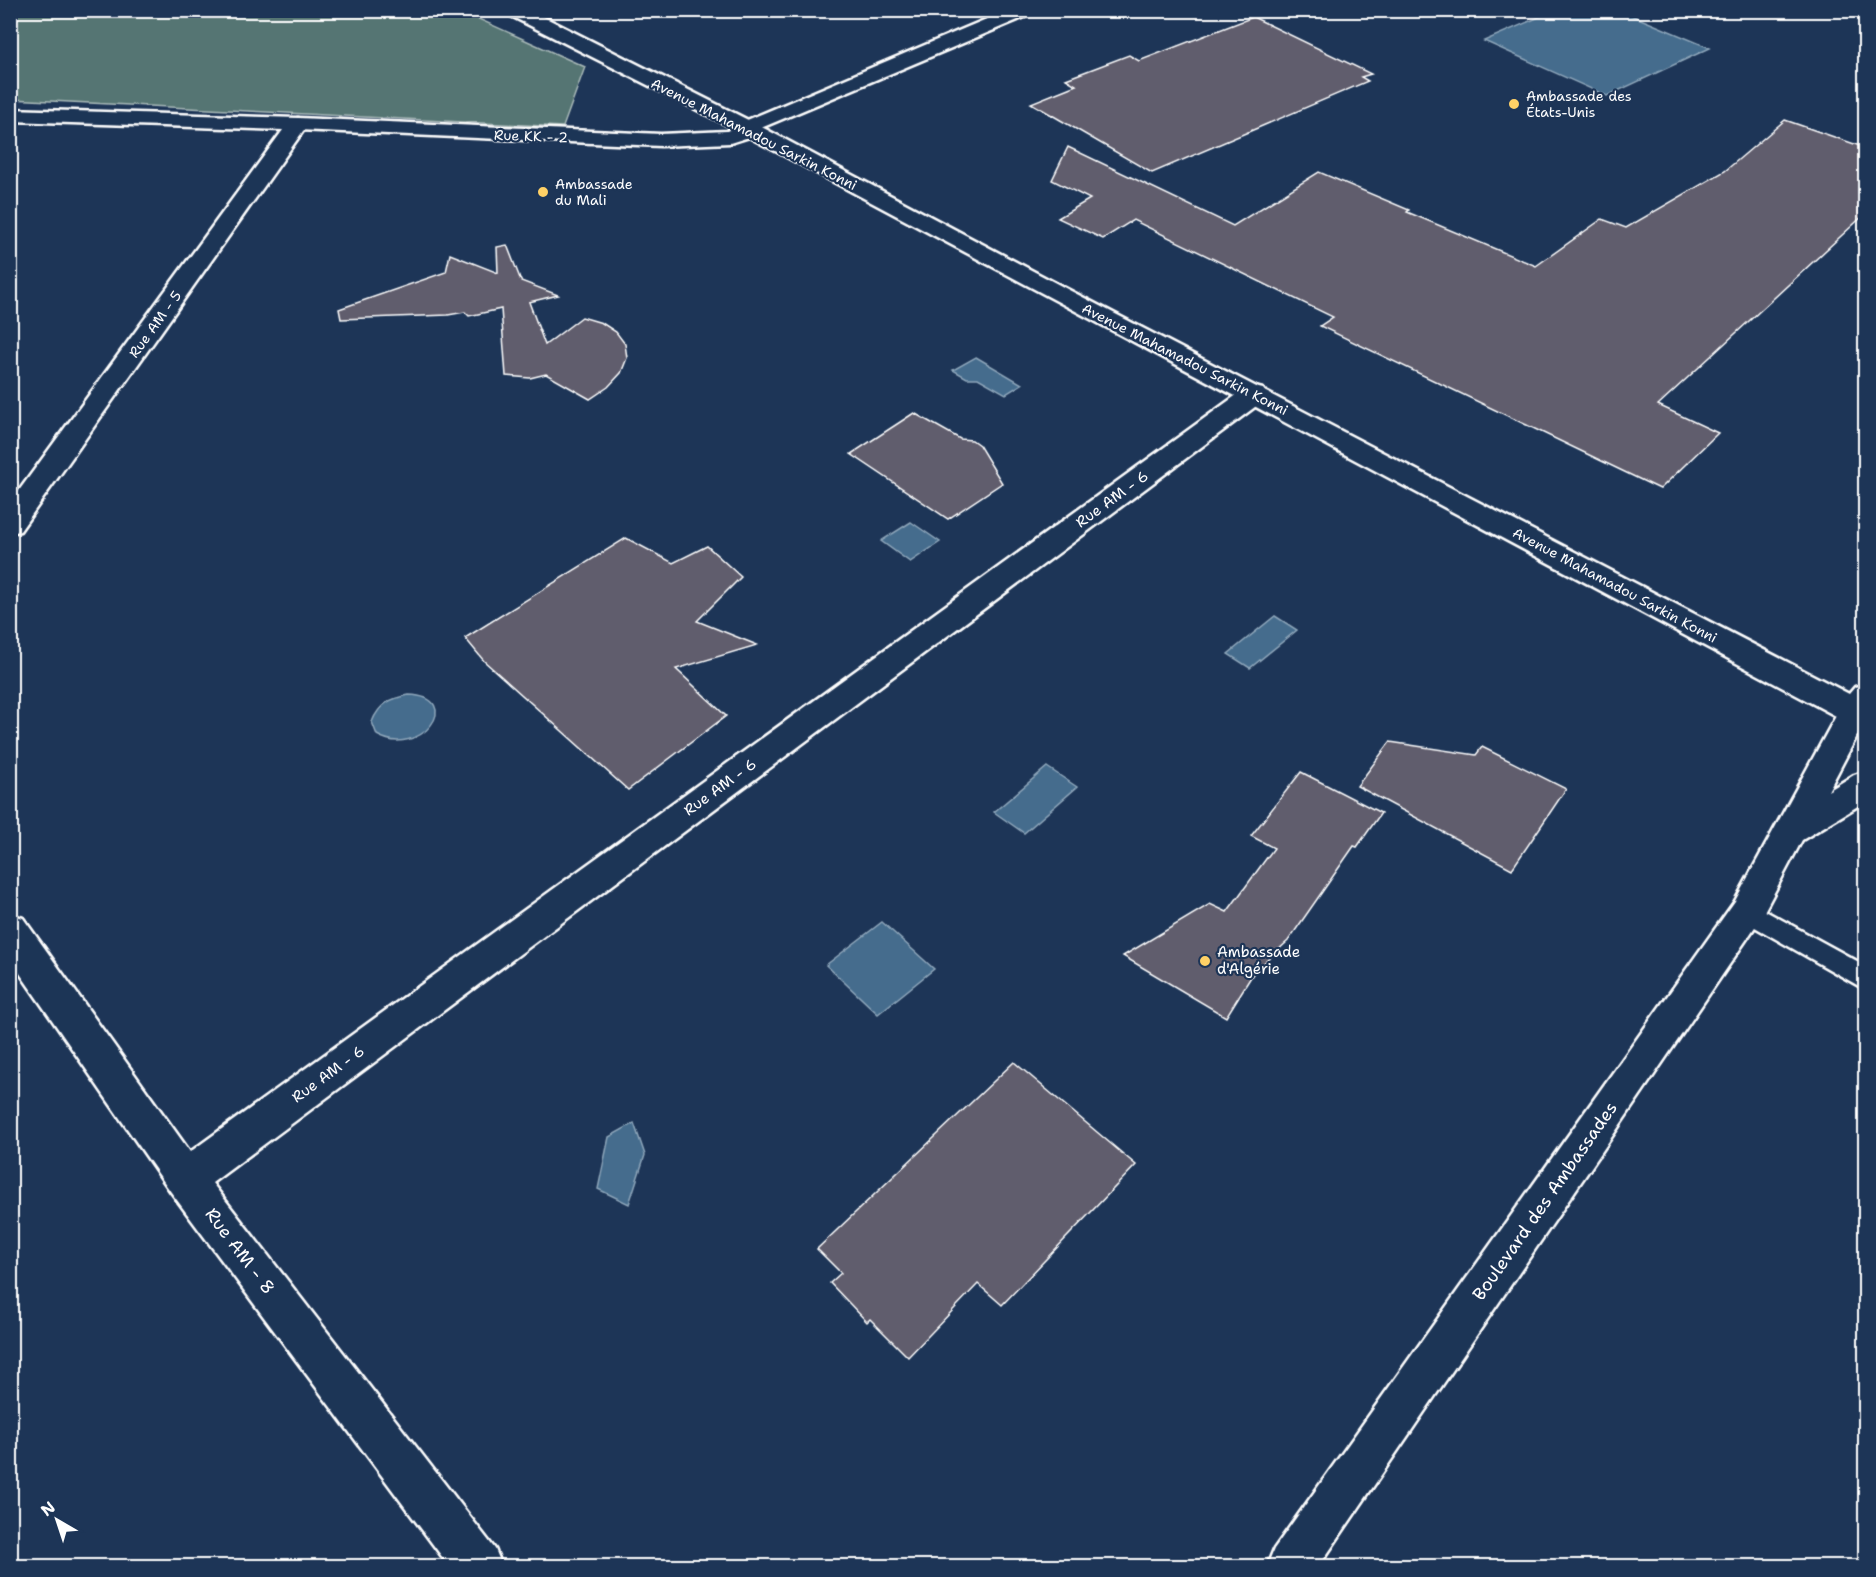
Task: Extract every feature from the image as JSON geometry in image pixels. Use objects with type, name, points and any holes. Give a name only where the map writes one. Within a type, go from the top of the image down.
[{"type":"street","name":"Avenue Mahamadou Sarkin Konni","points":[[513,10],[747,127],[1059,294],[1254,395],[1860,703]]},
{"type":"street","name":"Rue KK - 2","points":[[10,115],[298,124],[661,140],[730,137],[745,131],[747,127],[1025,10]]},
{"type":"street","name":"Rue AM - 5","points":[[10,524],[298,124]]},
{"type":"street","name":"Rue AM - 6","points":[[185,1179],[1254,395]]},
{"type":"street","name":"Boulevard des Ambassades","points":[[1291,1566],[1747,911],[1860,703]]},
{"type":"street","points":[[1790,831],[1866,784]]},
{"type":"street","name":"Rue AM - 8","points":[[10,929],[185,1179],[478,1566]]},
{"type":"lane","points":[[1747,911],[1866,979]]},
{"type":"green space","points":[[11,10],[461,11],[585,67],[563,127],[11,99]]},
{"type":"water","points":[[1619,10],[1710,48],[1607,96],[1484,41],[1553,11]]},
{"type":"water","points":[[976,357],[1022,384],[1006,394],[978,378],[967,378],[953,370]]},
{"type":"water","points":[[911,522],[940,542],[910,562],[881,541]]},
{"type":"water","points":[[1275,616],[1297,630],[1250,668],[1228,654]]},
{"type":"water","points":[[409,695],[426,698],[435,706],[436,715],[431,725],[421,734],[408,740],[393,741],[377,735],[372,722],[382,706],[391,700]]},
{"type":"water","points":[[1047,767],[1077,787],[1024,833],[994,812]]},
{"type":"water","points":[[882,922],[934,969],[878,1014],[826,965]]},
{"type":"water","points":[[634,1123],[645,1155],[629,1204],[598,1189],[609,1137]]},
{"type":"building","points":[[1253,17],[1371,74],[1361,77],[1368,81],[1152,173],[1031,103],[1076,85],[1066,79],[1129,55],[1139,61]]},
{"type":"building","points":[[1785,120],[1866,148],[1866,213],[1658,405],[1718,433],[1660,489],[1320,326],[1333,317],[1133,220],[1103,239],[1058,218],[1090,199],[1052,180],[1068,147],[1233,226],[1319,172],[1536,266],[1602,219],[1626,228],[1725,171]]},
{"type":"building","points":[[507,245],[521,281],[558,295],[529,302],[545,345],[582,317],[602,323],[616,332],[625,344],[627,358],[621,373],[608,387],[590,399],[546,374],[530,378],[506,376],[501,309],[469,316],[465,312],[448,315],[341,319],[339,309],[446,272],[450,254],[498,273],[497,247]]},
{"type":"building","points":[[914,413],[960,439],[972,440],[979,445],[1002,483],[948,519],[851,454]]},
{"type":"building","points":[[626,538],[673,563],[707,546],[741,577],[697,621],[757,645],[676,669],[726,716],[628,790],[484,661],[465,638]]},
{"type":"building","points":[[1390,742],[1476,755],[1482,747],[1566,789],[1512,869],[1357,786]]},
{"type":"building","points":[[1301,772],[1381,813],[1357,847],[1354,846],[1288,941],[1254,972],[1226,1017],[1123,956],[1210,904],[1227,912],[1274,848],[1251,836]]},
{"type":"building","points":[[1014,1062],[1136,1165],[1002,1305],[978,1284],[908,1357],[870,1319],[867,1322],[830,1283],[841,1273],[817,1249]]},
{"type":"place","name":"Ambassade des États-Unis","points":[[1514,104]]},
{"type":"place","name":"Ambassade du Mali","points":[[543,192]]},
{"type":"place","name":"Ambassade d'Algérie","points":[[1205,961]]}]
